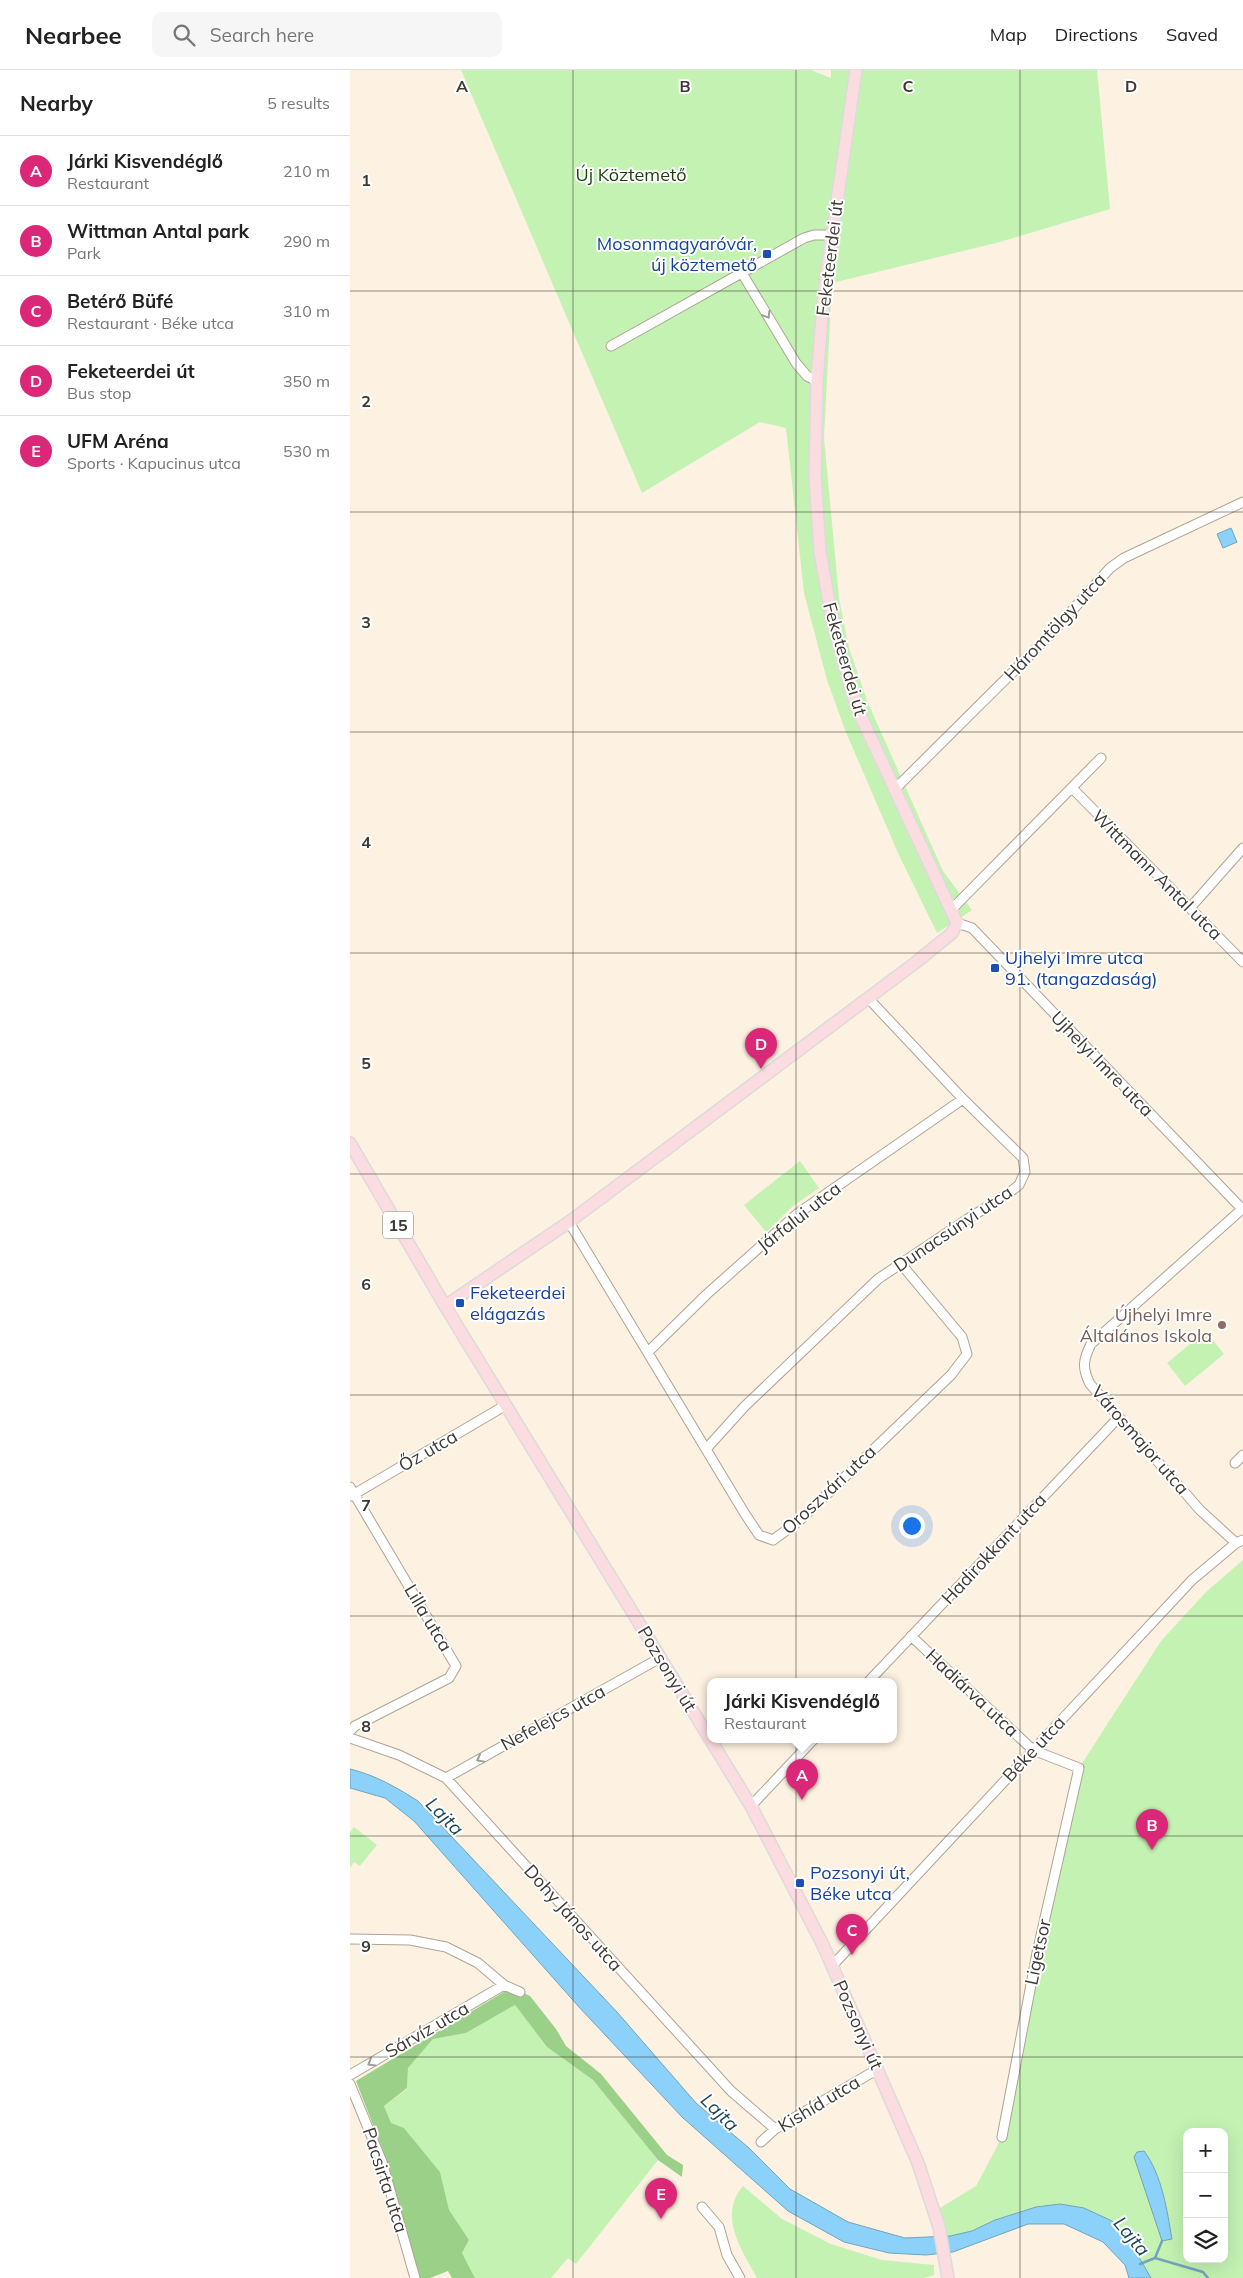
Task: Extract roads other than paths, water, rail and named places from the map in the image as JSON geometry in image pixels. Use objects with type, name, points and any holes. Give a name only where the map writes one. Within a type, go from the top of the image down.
[{"type":"main road","name":"Feketeerdei út","points":[[856,70],[824,292],[817,380],[815,476],[825,587],[846,677],[866,729],[958,923]]},
{"type":"main road","points":[[445,1306],[569,1222],[952,934],[958,923]]},
{"type":"main road","name":"Pozsonyi út","points":[[350,1143],[445,1306],[707,1734]]},
{"type":"main road","name":"Pozsonyi út","points":[[712,1743],[751,1806],[832,1966],[878,2069],[918,2163],[939,2227],[947,2273]]},
{"type":"street","points":[[611,346],[809,235],[832,235]]},
{"type":"street","points":[[742,274],[796,363],[807,376],[817,380]]},
{"type":"street","name":"Háromtölgy utca","points":[[894,790],[1046,640],[1110,568],[1124,558],[1243,502]]},
{"type":"street","points":[[951,910],[1101,758]]},
{"type":"street","name":"Wittmann Antal utca","points":[[1072,788],[1243,962]]},
{"type":"street","points":[[1190,908],[1243,848]]},
{"type":"street","name":"Ujhelyi Imre utca","points":[[958,923],[972,928],[1242,1209]]},
{"type":"street","name":"Dunacsúnyi utca","points":[[707,1448],[744,1407],[878,1279],[1006,1195],[1019,1185],[1025,1172],[1023,1158],[963,1099],[868,998]]},
{"type":"street","name":"Járfalui utca","points":[[649,1351],[707,1294],[797,1214],[963,1099]]},
{"type":"street","name":"Városmajor utca","points":[[1239,1542],[1200,1510],[1090,1384],[1083,1371],[1084,1358],[1091,1344],[1242,1209]]},
{"type":"street","name":"Oroszvári utca","points":[[569,1222],[759,1534],[773,1540],[799,1521],[952,1375],[967,1354],[962,1337],[901,1264]]},
{"type":"street","name":"Őz utca","points":[[351,1492],[506,1405]]},
{"type":"street","name":"Hadirokkant utca","points":[[872,1678],[1119,1417]]},
{"type":"street","points":[[1235,1463],[1243,1455]]},
{"type":"street","name":"Lilla utca","points":[[350,1731],[355,1726],[449,1678],[456,1666],[351,1492]]},
{"type":"street","name":"Béke utca","points":[[832,1966],[1192,1580],[1239,1542]]},
{"type":"street","name":"Hadiárva utca","points":[[911,1636],[1033,1750]]},
{"type":"street","name":"Nefelejcs utca","points":[[446,1778],[660,1658]]},
{"type":"street","name":"Dohy János utca","points":[[350,1738],[399,1755],[446,1778],[731,2091],[775,2129]]},
{"type":"street","points":[[751,1806],[810,1743]]},
{"type":"street","name":"Ligetsor","points":[[1002,2137],[1036,1953],[1079,1768],[1033,1750]]},
{"type":"street","points":[[350,1939],[410,1940],[446,1947],[478,1963],[504,1985],[520,1992]]},
{"type":"street","name":"Sárvíz utca","points":[[350,2075],[504,1985]]},
{"type":"street","name":"Kishíd utca","points":[[762,2142],[775,2129],[878,2069]]},
{"type":"street","name":"Pacsirta utca","points":[[350,2084],[382,2162],[415,2278]]},
{"type":"street","points":[[702,2207],[719,2227],[727,2254],[740,2278]]},
{"type":"water","points":[[1231,528],[1237,542],[1223,548],[1217,534]]},
{"type":"water","name":"Lajta","points":[[350,1769],[385,1782],[418,1801],[617,2012],[696,2103],[749,2148],[790,2189],[848,2222],[905,2238],[950,2236],[972,2231],[995,2220],[1036,2207],[1060,2204],[1084,2208],[1112,2221],[1125,2233],[1151,2278],[1129,2278],[1125,2265],[1103,2242],[1064,2224],[1028,2224],[953,2252],[926,2255],[889,2253],[844,2242],[788,2211],[682,2117],[579,2007],[414,1821],[385,1798],[350,1788]]},
{"type":"water","points":[[1144,2151],[1159,2182],[1166,2205],[1172,2239],[1162,2241],[1134,2157],[1137,2152]]},
{"type":"waterway","points":[[1155,2258],[1162,2241]]},
{"type":"waterway","points":[[1140,2264],[1155,2258],[1203,2272],[1208,2278]]},
{"type":"place","name":"Mosonmagyaróvár, új köztemető","points":[[767,254]]},
{"type":"place","name":"Ujhelyi Imre utca 91. (tangazdaság)","points":[[995,968]]},
{"type":"place","name":"Feketeerdei út","points":[[761,1069]]},
{"type":"place","name":"Feketeerdei elágazás","points":[[460,1303]]},
{"type":"place","name":"Újhelyi Imre Általános Iskola","points":[[1222,1325]]},
{"type":"place","name":"Járki Kisvendéglő","points":[[802,1800]]},
{"type":"place","name":"Wittman Antal park","points":[[1152,1850]]},
{"type":"place","name":"Pozsonyi út, Béke utca","points":[[800,1883]]},
{"type":"place","name":"Betérő Büfé","points":[[852,1955]]},
{"type":"place","name":"UFM Aréna","points":[[661,2219]]},
{"type":"park label","name":"Új Köztemető","points":[[631,175]]}]
